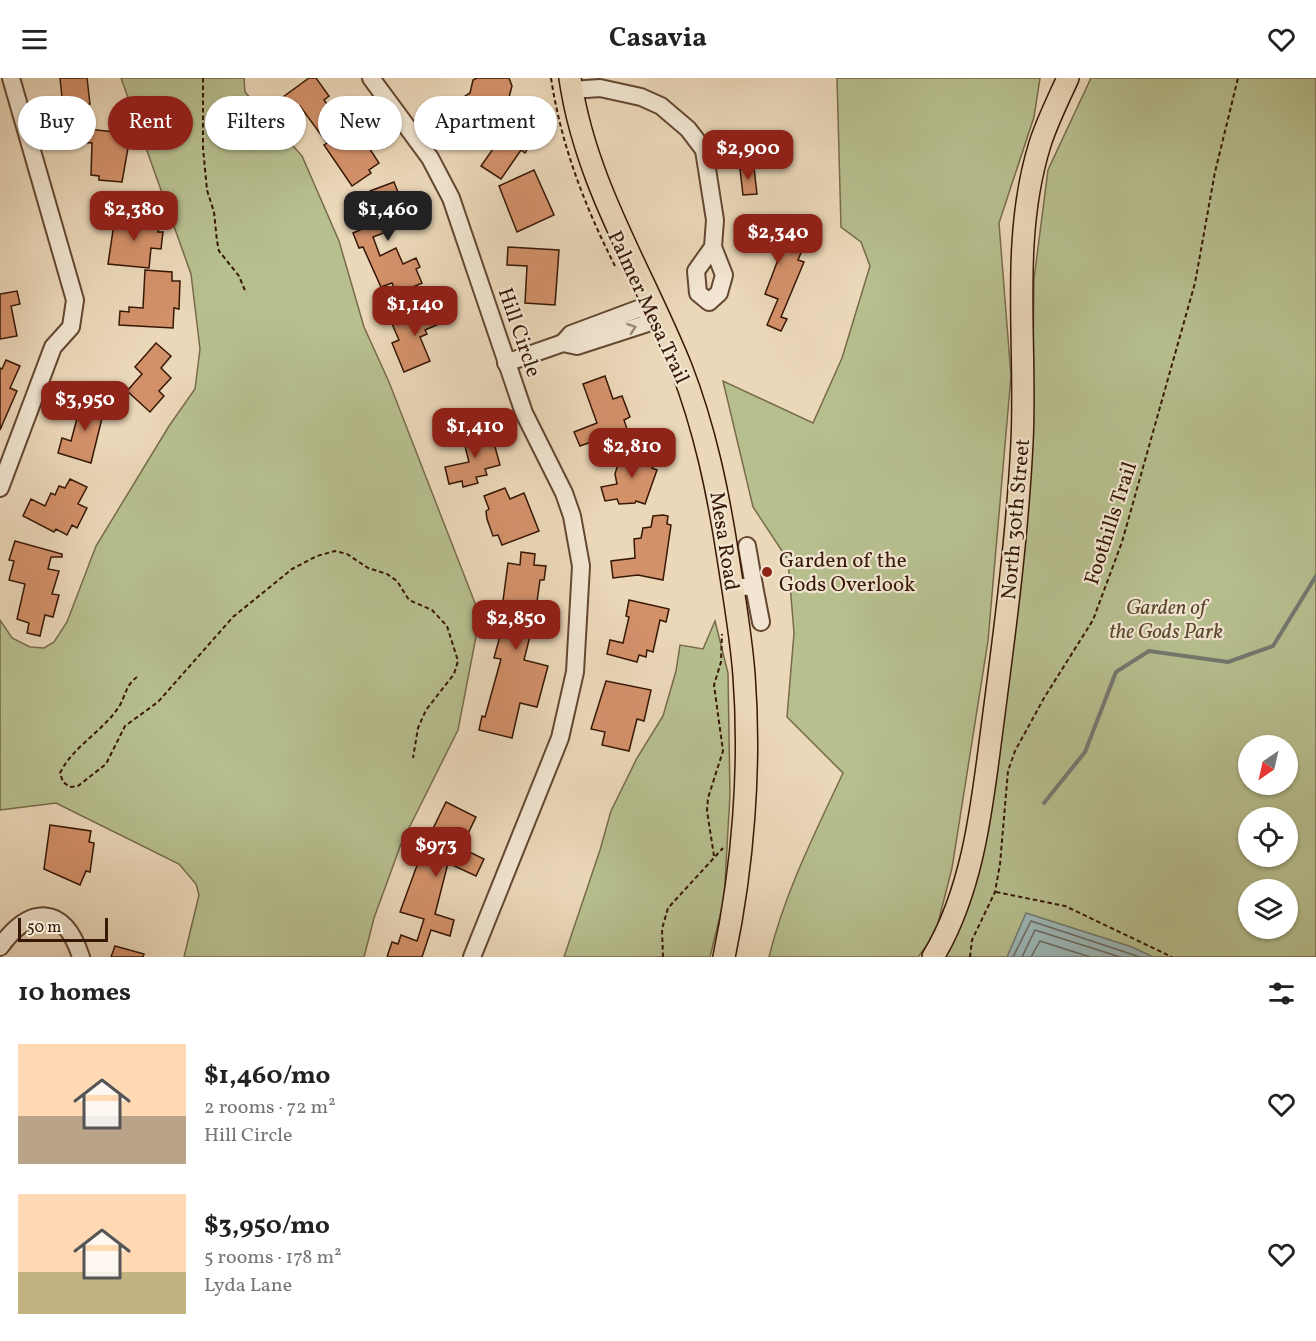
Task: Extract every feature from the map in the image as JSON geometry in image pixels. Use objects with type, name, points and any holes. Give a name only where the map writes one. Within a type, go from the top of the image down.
[{"type":"main road","name":"North 30th Street","points":[[933,957],[959,899],[981,806],[1017,528],[1022,440],[1022,275],[1026,203],[1040,144],[1068,78]]},
{"type":"main road","name":"Mesa Road","points":[[571,84],[580,130],[601,194],[658,313],[681,370],[710,457],[733,588],[744,676],[745,743],[740,863],[724,957]]},
{"type":"street","points":[[0,488],[52,347],[71,327],[75,300],[73,286],[11,78]]},
{"type":"street","name":"Hill Circle","points":[[371,78],[441,175],[462,227],[506,363],[532,432],[554,472],[572,516],[581,566],[580,621],[575,672],[560,738],[472,957]]},
{"type":"street","points":[[571,84],[641,97],[661,106],[688,129],[704,150],[715,220],[713,247]]},
{"type":"street","points":[[506,363],[563,343],[577,346],[606,329],[645,324],[658,313]]},
{"type":"street","points":[[747,546],[761,622]]},
{"type":"street","points":[[733,588],[754,586]]},
{"type":"street","points":[[0,947],[20,922],[37,916],[49,918],[67,928],[81,957]]},
{"type":"path","points":[[203,78],[203,148],[207,190],[214,212],[219,251],[239,276],[246,293]]},
{"type":"path","name":"Palmer Mesa Trail","points":[[551,78],[563,138],[574,173],[590,216],[617,269]]},
{"type":"path","name":"Foothills Trail","points":[[970,957],[972,940],[995,892],[1008,771],[1015,751],[1044,698],[1093,620],[1122,542],[1195,283],[1215,172],[1238,78]]},
{"type":"path","points":[[137,677],[129,683],[121,704],[113,714],[84,746],[66,760],[60,773],[63,782],[70,787],[78,786],[105,764],[125,726],[158,702],[233,617],[292,569],[318,556],[335,551],[348,554],[368,568],[387,574],[397,581],[410,600],[432,610],[447,626],[458,661],[454,674],[426,710],[418,728],[413,758]]},
{"type":"path","points":[[663,957],[662,929],[668,908],[714,856],[706,811],[710,790],[723,751],[714,685],[721,662],[722,628]]},
{"type":"path","points":[[995,892],[1065,906],[1172,957]]},
{"type":"green space","points":[[121,78],[244,78],[245,92],[249,96],[205,96],[205,150],[297,150],[302,156],[339,241],[364,327],[389,382],[480,616],[458,730],[401,844],[374,918],[364,957],[184,957],[199,895],[196,884],[179,864],[56,803],[0,810],[0,620],[12,638],[30,647],[44,648],[54,642],[67,622],[96,546],[169,426],[195,389],[200,349],[191,274],[147,150],[193,150],[193,96],[127,96]]},
{"type":"green space","points":[[837,78],[1040,78],[1034,117],[999,223],[1011,376],[988,641],[952,868],[935,935],[918,957],[769,957],[792,886],[843,773],[787,717],[794,633],[788,560],[753,507],[723,381],[813,423],[842,358],[870,266],[861,242],[841,227]]},
{"type":"green space","name":"Garden of the Gods Park","points":[[1091,78],[1316,78],[1316,957],[944,957],[986,828],[1012,659],[1032,425],[1034,279],[1048,170]]},
{"type":"green space","points":[[715,621],[728,673],[730,795],[724,899],[710,957],[564,957],[611,811],[637,758],[663,716],[676,671],[680,645],[703,649]]},
{"type":"water","points":[[1026,913],[1132,947],[1153,957],[1007,957]]},
{"type":"building","points":[[60,78],[87,78],[89,96],[62,96]]},
{"type":"building","points":[[309,78],[316,78],[329,96],[318,96],[318,131],[306,114],[306,96],[284,96]]},
{"type":"building","points":[[509,78],[512,86],[509,96],[465,96],[470,93],[473,80]]},
{"type":"building","points":[[96,130],[108,131],[108,150],[128,150],[122,182],[99,180],[99,176],[91,175],[92,150],[96,150]]},
{"type":"building","points":[[327,150],[370,150],[379,163],[369,170],[371,173],[352,186]]},
{"type":"building","points":[[492,150],[521,150],[501,179],[481,166]]},
{"type":"building","points":[[754,168],[757,194],[743,195],[740,169]]},
{"type":"building","points":[[534,170],[554,215],[517,232],[499,186]]},
{"type":"building","points":[[394,182],[410,223],[373,237],[380,256],[396,248],[403,264],[416,258],[420,267],[416,269],[422,283],[413,287],[416,294],[404,299],[400,292],[397,294],[392,283],[381,287],[363,247],[359,248],[353,233],[374,224],[365,202],[373,199],[370,191]]},
{"type":"building","points":[[115,217],[159,222],[158,232],[163,232],[161,249],[151,248],[149,268],[108,264]]},
{"type":"building","points":[[764,226],[765,236],[782,234],[785,227],[808,236],[798,260],[804,262],[781,317],[787,319],[781,331],[767,325],[778,299],[765,294],[784,244],[738,246],[737,228]]},
{"type":"building","points":[[508,247],[559,250],[555,305],[525,303],[527,266],[507,265]]},
{"type":"building","points":[[145,270],[172,272],[172,281],[180,281],[179,309],[174,308],[173,328],[119,325],[120,311],[129,312],[129,307],[143,308]]},
{"type":"building","points":[[17,291],[20,304],[11,306],[17,336],[0,339],[0,294]]},
{"type":"building","points":[[439,304],[446,321],[425,330],[427,334],[420,337],[430,361],[404,372],[392,343],[399,340],[392,324]]},
{"type":"building","points":[[156,343],[171,356],[161,368],[171,378],[159,391],[164,396],[150,412],[127,391],[142,374],[135,367]]},
{"type":"building","points":[[6,360],[20,366],[10,388],[17,391],[0,430],[0,368],[2,369]]},
{"type":"building","points":[[605,376],[613,399],[622,396],[630,417],[624,420],[627,429],[580,446],[574,432],[597,423],[583,384]]},
{"type":"building","points":[[95,399],[106,402],[91,463],[58,453],[62,438],[71,441],[82,400],[94,404]]},
{"type":"building","points":[[485,428],[488,437],[492,436],[500,465],[485,469],[487,475],[476,477],[478,483],[463,487],[462,481],[449,484],[445,467],[469,462],[462,434]]},
{"type":"building","points":[[633,450],[656,457],[652,468],[657,470],[645,504],[636,501],[619,504],[617,499],[605,501],[601,487],[617,484],[615,474],[621,454],[625,455],[626,451],[632,453]]},
{"type":"building","points":[[70,479],[87,487],[78,504],[87,508],[77,528],[72,525],[67,535],[56,529],[54,532],[23,516],[31,499],[45,506],[51,493],[55,495],[59,486],[65,488]]},
{"type":"building","points":[[505,488],[510,499],[524,493],[539,531],[502,545],[498,535],[493,536],[487,519],[486,511],[489,509],[484,496]]},
{"type":"building","points":[[653,516],[668,516],[667,524],[671,525],[663,580],[638,575],[613,578],[611,561],[635,558],[634,539],[641,538],[643,528],[651,527]]},
{"type":"building","points":[[15,541],[62,554],[62,557],[51,557],[48,569],[59,571],[52,594],[59,595],[53,617],[45,615],[40,636],[27,633],[29,623],[17,619],[25,584],[9,580],[14,561],[9,560]]},
{"type":"building","points":[[521,552],[535,554],[534,565],[546,566],[544,580],[540,580],[535,616],[524,660],[548,666],[537,707],[520,703],[512,738],[479,730],[482,716],[485,717],[501,659],[494,658],[500,636],[504,638],[511,609],[502,608],[508,563],[520,565]]},
{"type":"building","points":[[629,600],[669,609],[666,622],[660,620],[653,652],[647,650],[646,657],[639,655],[637,662],[607,654],[610,640],[623,643],[629,617],[626,616]]},
{"type":"building","points":[[606,681],[651,690],[644,721],[637,719],[629,751],[602,745],[605,732],[591,729]]},
{"type":"building","points":[[446,802],[476,817],[461,848],[484,859],[476,876],[448,863],[435,914],[454,920],[450,936],[431,930],[422,957],[387,957],[392,942],[398,944],[401,935],[417,941],[424,919],[400,912],[423,849]]},
{"type":"building","points":[[50,825],[91,831],[89,842],[94,843],[90,872],[86,871],[80,885],[44,869]]},
{"type":"building","points":[[115,946],[144,954],[143,957],[111,957]]},
{"type":"waterway","points":[[1044,803],[1085,752],[1116,672],[1149,651],[1228,662],[1273,646],[1316,576]]},
{"type":"place","name":"Garden of the Gods Overlook","points":[[767,572]]}]
